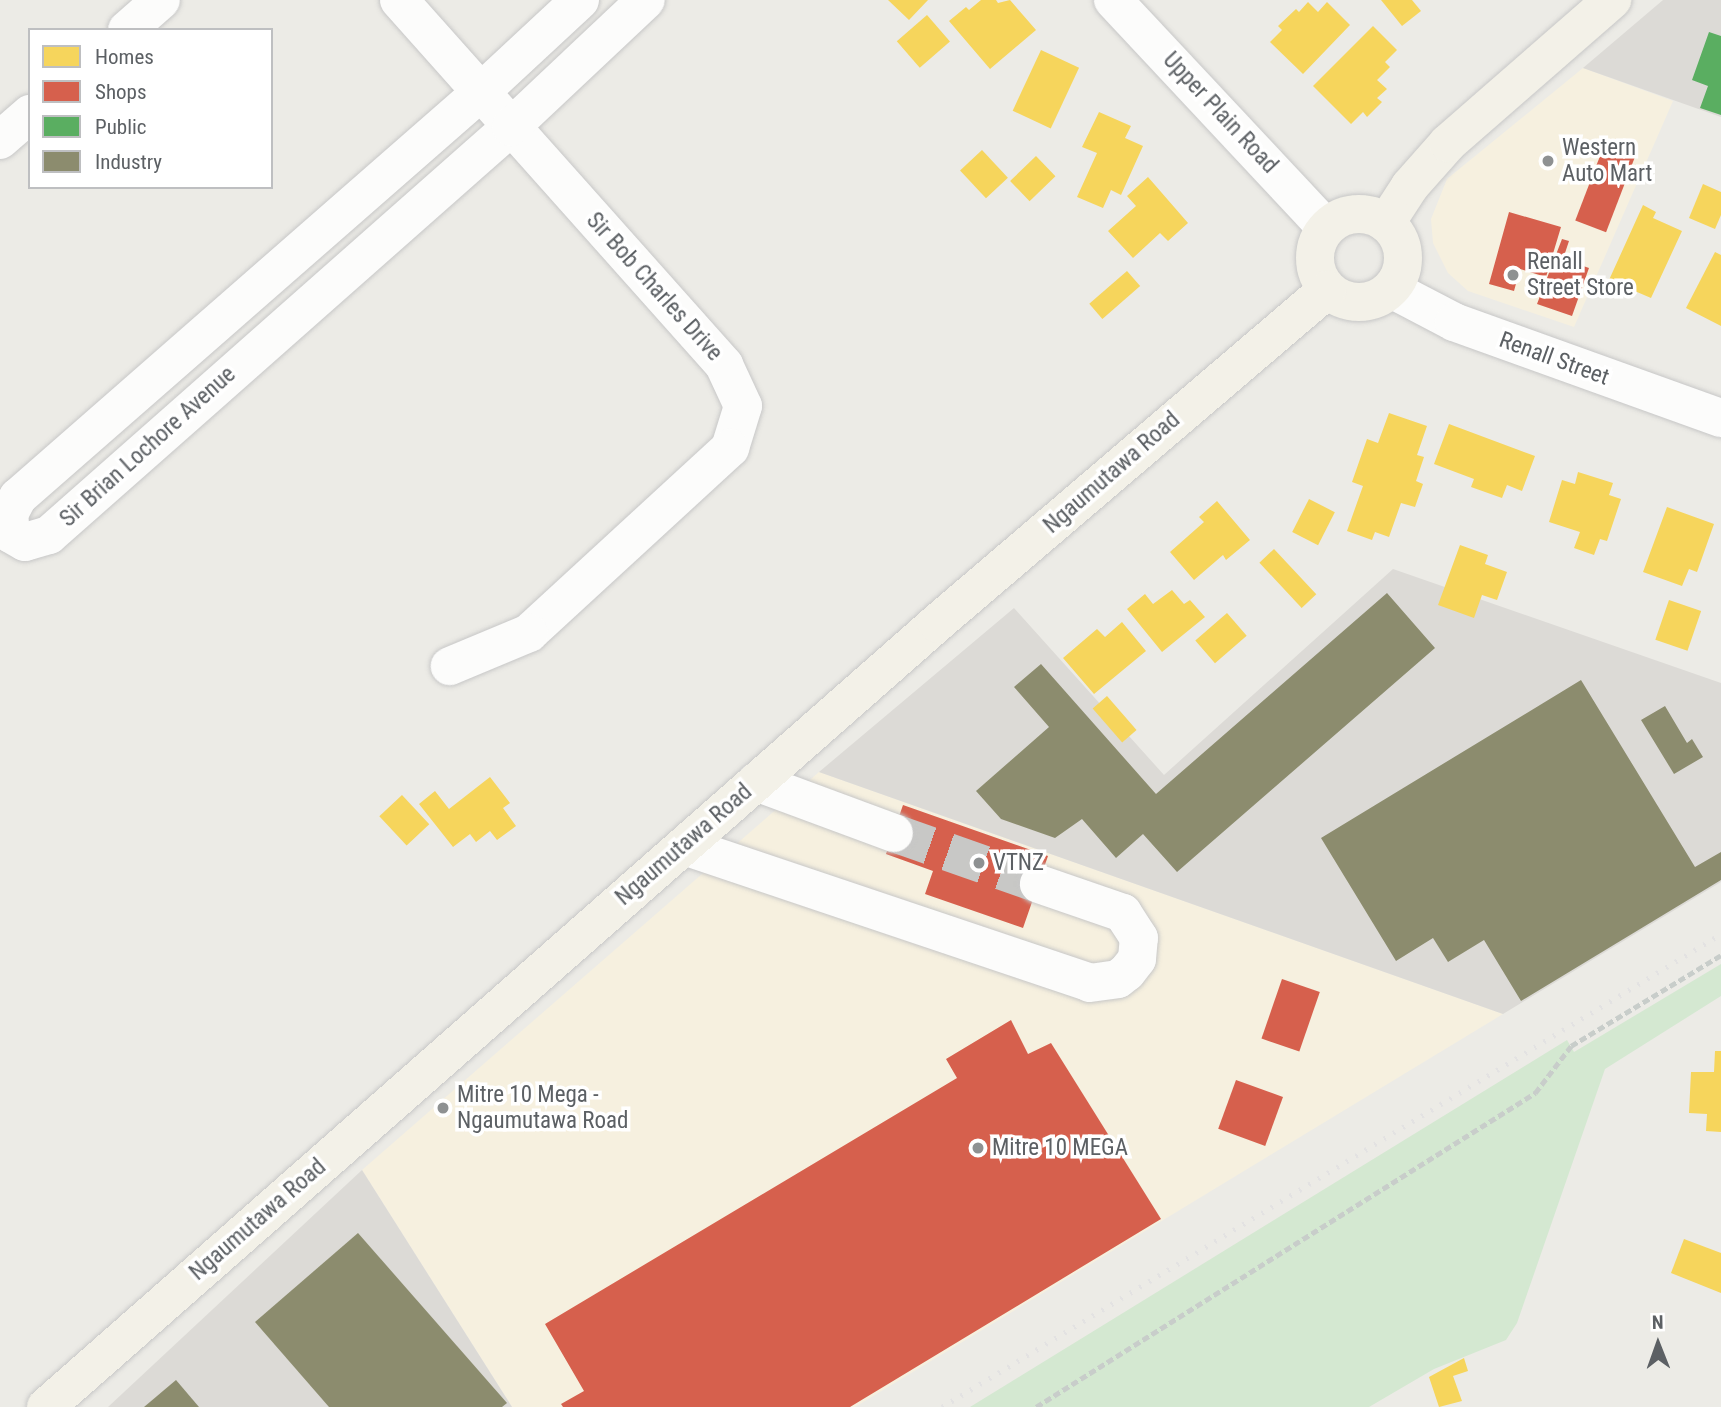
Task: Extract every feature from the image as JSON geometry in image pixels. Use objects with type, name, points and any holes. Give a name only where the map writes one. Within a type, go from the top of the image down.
[{"type":"main road","points":[[1386,223],[1410,186],[1448,144],[1612,0]]},
{"type":"main road","points":[[1355,214],[1372,216],[1386,223],[1398,238],[1404,255],[1401,274],[1391,289],[1376,299],[1359,303],[1342,300],[1327,290],[1318,275],[1314,259],[1317,242],[1326,228],[1339,219],[1355,214]]},
{"type":"main road","name":"Ngaumutawa Road","points":[[47,1407],[756,782],[1327,290]]},
{"type":"street","points":[[129,28],[161,0]]},
{"type":"street","name":"Sir Bob Charles Drive","points":[[399,0],[724,365],[743,406],[730,448],[529,633],[450,666]]},
{"type":"street","name":"Sir Brian Lochore Avenue","points":[[580,0],[481,92],[18,497],[9,514],[11,534],[25,542],[49,535],[511,127],[646,0]]},
{"type":"street","name":"Upper Plain Road","points":[[1113,0],[1326,228]]},
{"type":"street","points":[[0,139],[28,116]]},
{"type":"street","name":"Renall Street","points":[[1391,289],[1454,322],[1721,418]]},
{"type":"street","points":[[756,782],[894,833]]},
{"type":"street","points":[[684,846],[1090,983],[1118,979],[1127,972],[1138,959],[1139,938],[1123,913],[1039,884]]},
{"type":"path","points":[[1036,1407],[1535,1093],[1571,1046],[1721,955]]},
{"type":"shaded area","points":[[1663,0],[1721,0],[1721,117],[1583,68]]},
{"type":"shaded area","points":[[1583,68],[1673,101],[1574,327],[1468,291],[1448,273],[1433,243],[1431,219],[1447,179]]},
{"type":"shaded area","points":[[1393,569],[1721,683],[1721,882],[1503,1014],[819,772],[1014,608],[1164,775]]},
{"type":"shaded area","points":[[819,772],[1503,1014],[855,1407],[512,1407],[362,1170]]},
{"type":"shaded area","points":[[362,1170],[512,1407],[108,1407]]},
{"type":"green space","points":[[1721,964],[1721,996],[1605,1069],[1517,1323],[1506,1340],[1434,1369],[1369,1407],[970,1407],[1567,1040],[1574,1052]]},
{"type":"building: Homes","points":[[888,0],[928,0],[909,20]]},
{"type":"building: Homes","points":[[981,0],[996,0],[998,3],[1010,0],[1036,30],[990,69],[949,21],[966,7],[969,10]]},
{"type":"building: Homes","points":[[1381,0],[1412,0],[1421,11],[1402,26]]},
{"type":"building: Homes","points":[[1308,2],[1318,12],[1327,2],[1350,25],[1303,74],[1270,42],[1282,30],[1278,26],[1296,9],[1299,12]]},
{"type":"building: Homes","points":[[927,15],[950,41],[920,68],[897,41]]},
{"type":"building: Homes","points":[[1373,26],[1397,50],[1385,62],[1390,67],[1377,80],[1387,89],[1377,98],[1382,102],[1367,117],[1363,112],[1351,124],[1313,86]]},
{"type":"building: Homes","points":[[1041,50],[1079,68],[1051,128],[1013,111]]},
{"type":"building: Homes","points":[[1099,112],[1131,126],[1125,138],[1143,146],[1121,195],[1111,190],[1103,208],[1077,197],[1097,153],[1082,147]]},
{"type":"building: Homes","points":[[982,150],[1008,178],[986,198],[960,170]]},
{"type":"building: Homes","points":[[1036,156],[1055,176],[1030,201],[1010,181]]},
{"type":"building: Homes","points":[[1148,177],[1188,223],[1168,241],[1160,233],[1133,258],[1108,231],[1136,206],[1127,196]]},
{"type":"building: Homes","points":[[1703,184],[1721,192],[1721,215],[1715,229],[1689,218]]},
{"type":"building: Homes","points":[[1643,205],[1656,212],[1653,218],[1682,231],[1651,298],[1609,280]]},
{"type":"building: Homes","points":[[1715,252],[1721,255],[1721,326],[1686,308]]},
{"type":"building: Homes","points":[[1127,271],[1140,286],[1102,319],[1089,304]]},
{"type":"building: Homes","points":[[1389,413],[1427,426],[1417,455],[1424,457],[1416,481],[1423,484],[1415,507],[1401,503],[1389,537],[1375,532],[1372,540],[1347,531],[1363,486],[1352,482],[1367,439],[1378,443]]},
{"type":"building: Homes","points":[[1449,424],[1535,456],[1522,491],[1507,485],[1502,498],[1471,487],[1474,479],[1434,464]]},
{"type":"building: Homes","points":[[1578,472],[1613,483],[1609,495],[1621,499],[1607,541],[1600,539],[1594,555],[1574,548],[1580,532],[1549,522],[1562,480],[1575,484]]},
{"type":"building: Homes","points":[[1309,499],[1335,512],[1318,545],[1292,532]]},
{"type":"building: Homes","points":[[1217,501],[1250,540],[1226,560],[1223,555],[1194,580],[1170,552],[1204,522],[1199,517]]},
{"type":"building: Homes","points":[[1667,507],[1714,524],[1697,572],[1689,569],[1682,586],[1643,572]]},
{"type":"building: Homes","points":[[1460,545],[1488,555],[1485,564],[1507,572],[1497,600],[1482,595],[1474,618],[1438,605]]},
{"type":"building: Homes","points":[[1274,549],[1316,594],[1302,608],[1259,563]]},
{"type":"building: Homes","points":[[1172,590],[1184,604],[1190,600],[1205,617],[1162,652],[1127,609],[1145,594],[1153,604]]},
{"type":"building: Homes","points":[[1669,600],[1701,611],[1687,651],[1655,640]]},
{"type":"building: Homes","points":[[1227,613],[1247,636],[1215,663],[1195,641]]},
{"type":"building: Homes","points":[[1122,622],[1146,651],[1094,694],[1063,658],[1097,629],[1105,637]]},
{"type":"building: Homes","points":[[1107,696],[1137,730],[1122,742],[1093,708]]},
{"type":"building: Homes","points":[[490,777],[510,803],[503,808],[516,826],[497,840],[490,831],[476,842],[470,834],[453,847],[419,804],[435,791],[449,809]]},
{"type":"building: Homes","points":[[402,795],[429,824],[407,845],[379,816]]},
{"type":"building: Homes","points":[[1715,1051],[1721,1051],[1721,1132],[1706,1131],[1707,1114],[1689,1113],[1691,1072],[1714,1072]]},
{"type":"building: Homes","points":[[1684,1239],[1721,1253],[1721,1293],[1671,1273]]},
{"type":"building: Homes","points":[[1464,1358],[1468,1371],[1453,1376],[1462,1401],[1439,1407],[1429,1377]]},
{"type":"building: Shops","points":[[1605,143],[1636,155],[1606,232],[1575,220]]},
{"type":"building: Shops","points":[[1509,212],[1561,227],[1546,277],[1520,269],[1514,291],[1489,284]]},
{"type":"building: Shops","points":[[1562,239],[1569,241],[1563,259],[1589,268],[1572,316],[1537,304]]},
{"type":"building: Shops","name":"VTNZ","points":[[903,805],[1048,856],[1023,928],[925,894],[933,871],[886,854]]},
{"type":"building: Shops","points":[[1282,979],[1320,992],[1299,1052],[1261,1039]]},
{"type":"building: Shops","name":"Mitre 10 MEGA","points":[[1011,1020],[1028,1054],[1051,1043],[1161,1219],[850,1407],[563,1407],[561,1404],[584,1391],[545,1324],[957,1078],[946,1059]]},
{"type":"building: Shops","points":[[1236,1080],[1283,1097],[1265,1146],[1218,1129]]},
{"type":"building: Public","points":[[1709,32],[1721,36],[1721,115],[1700,108],[1708,86],[1692,80]]},
{"type":"building: Industry","points":[[1387,593],[1435,648],[1177,872],[1143,834],[1116,858],[1082,819],[1055,838],[1001,819],[976,791],[1049,727],[1014,687],[1041,664],[1156,794]]},
{"type":"building: Industry","points":[[1581,680],[1695,867],[1721,852],[1721,880],[1521,1001],[1484,940],[1448,962],[1433,938],[1396,961],[1321,838]]},
{"type":"building: Industry","points":[[1665,706],[1687,743],[1692,739],[1703,757],[1674,774],[1641,720]]},
{"type":"building: Industry","points":[[358,1233],[507,1403],[502,1407],[329,1407],[255,1322]]},
{"type":"building: Industry","points":[[176,1380],[199,1407],[144,1407]]},
{"type":"tunnel","points":[[894,833],[1039,884]]},
{"type":"railway","points":[[942,1407],[1721,934]]},
{"type":"place","name":"Western Auto Mart","points":[[1548,161]]},
{"type":"place","name":"Renall Street Store","points":[[1513,275]]},
{"type":"place","name":"VTNZ","points":[[979,863]]},
{"type":"place","name":"Mitre 10 Mega - Ngaumutawa Road","points":[[443,1108]]},
{"type":"place","name":"Mitre 10 MEGA","points":[[978,1148]]}]
